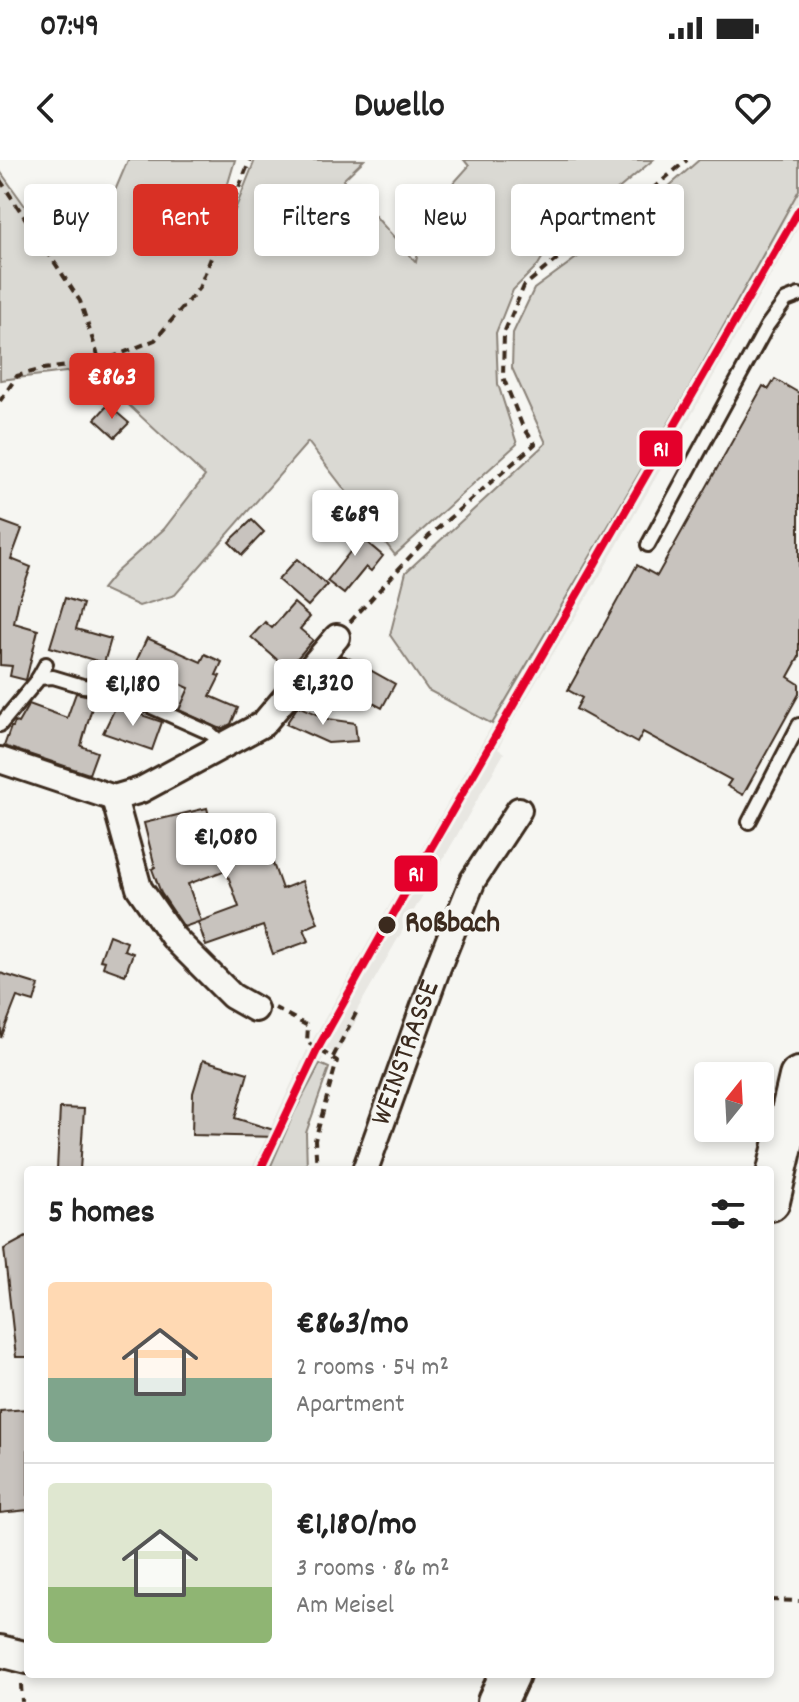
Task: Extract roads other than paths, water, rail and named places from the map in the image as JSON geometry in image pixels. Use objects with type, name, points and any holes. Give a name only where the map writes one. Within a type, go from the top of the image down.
[{"type":"main road","points":[[774,1184],[799,1077]]},
{"type":"main road","points":[[497,1702],[508,1678]]},
{"type":"street","points":[[0,760],[114,798],[141,790],[263,724],[337,637]]},
{"type":"street","points":[[114,798],[139,888],[173,937],[232,996],[255,1009]]},
{"type":"street","name":"WEINSTRASSE","points":[[366,1166],[438,967],[473,880],[519,810]]},
{"type":"street","points":[[0,1651],[24,1657]]},
{"type":"lane","points":[[648,545],[767,326],[786,300],[799,295]]},
{"type":"lane","points":[[0,725],[46,664]]},
{"type":"lane","points":[[38,678],[53,677],[83,686],[109,688],[210,733],[224,745]]},
{"type":"lane","points":[[749,822],[799,725]]},
{"type":"place","name":"Roßbach","points":[[387,925]]}]
